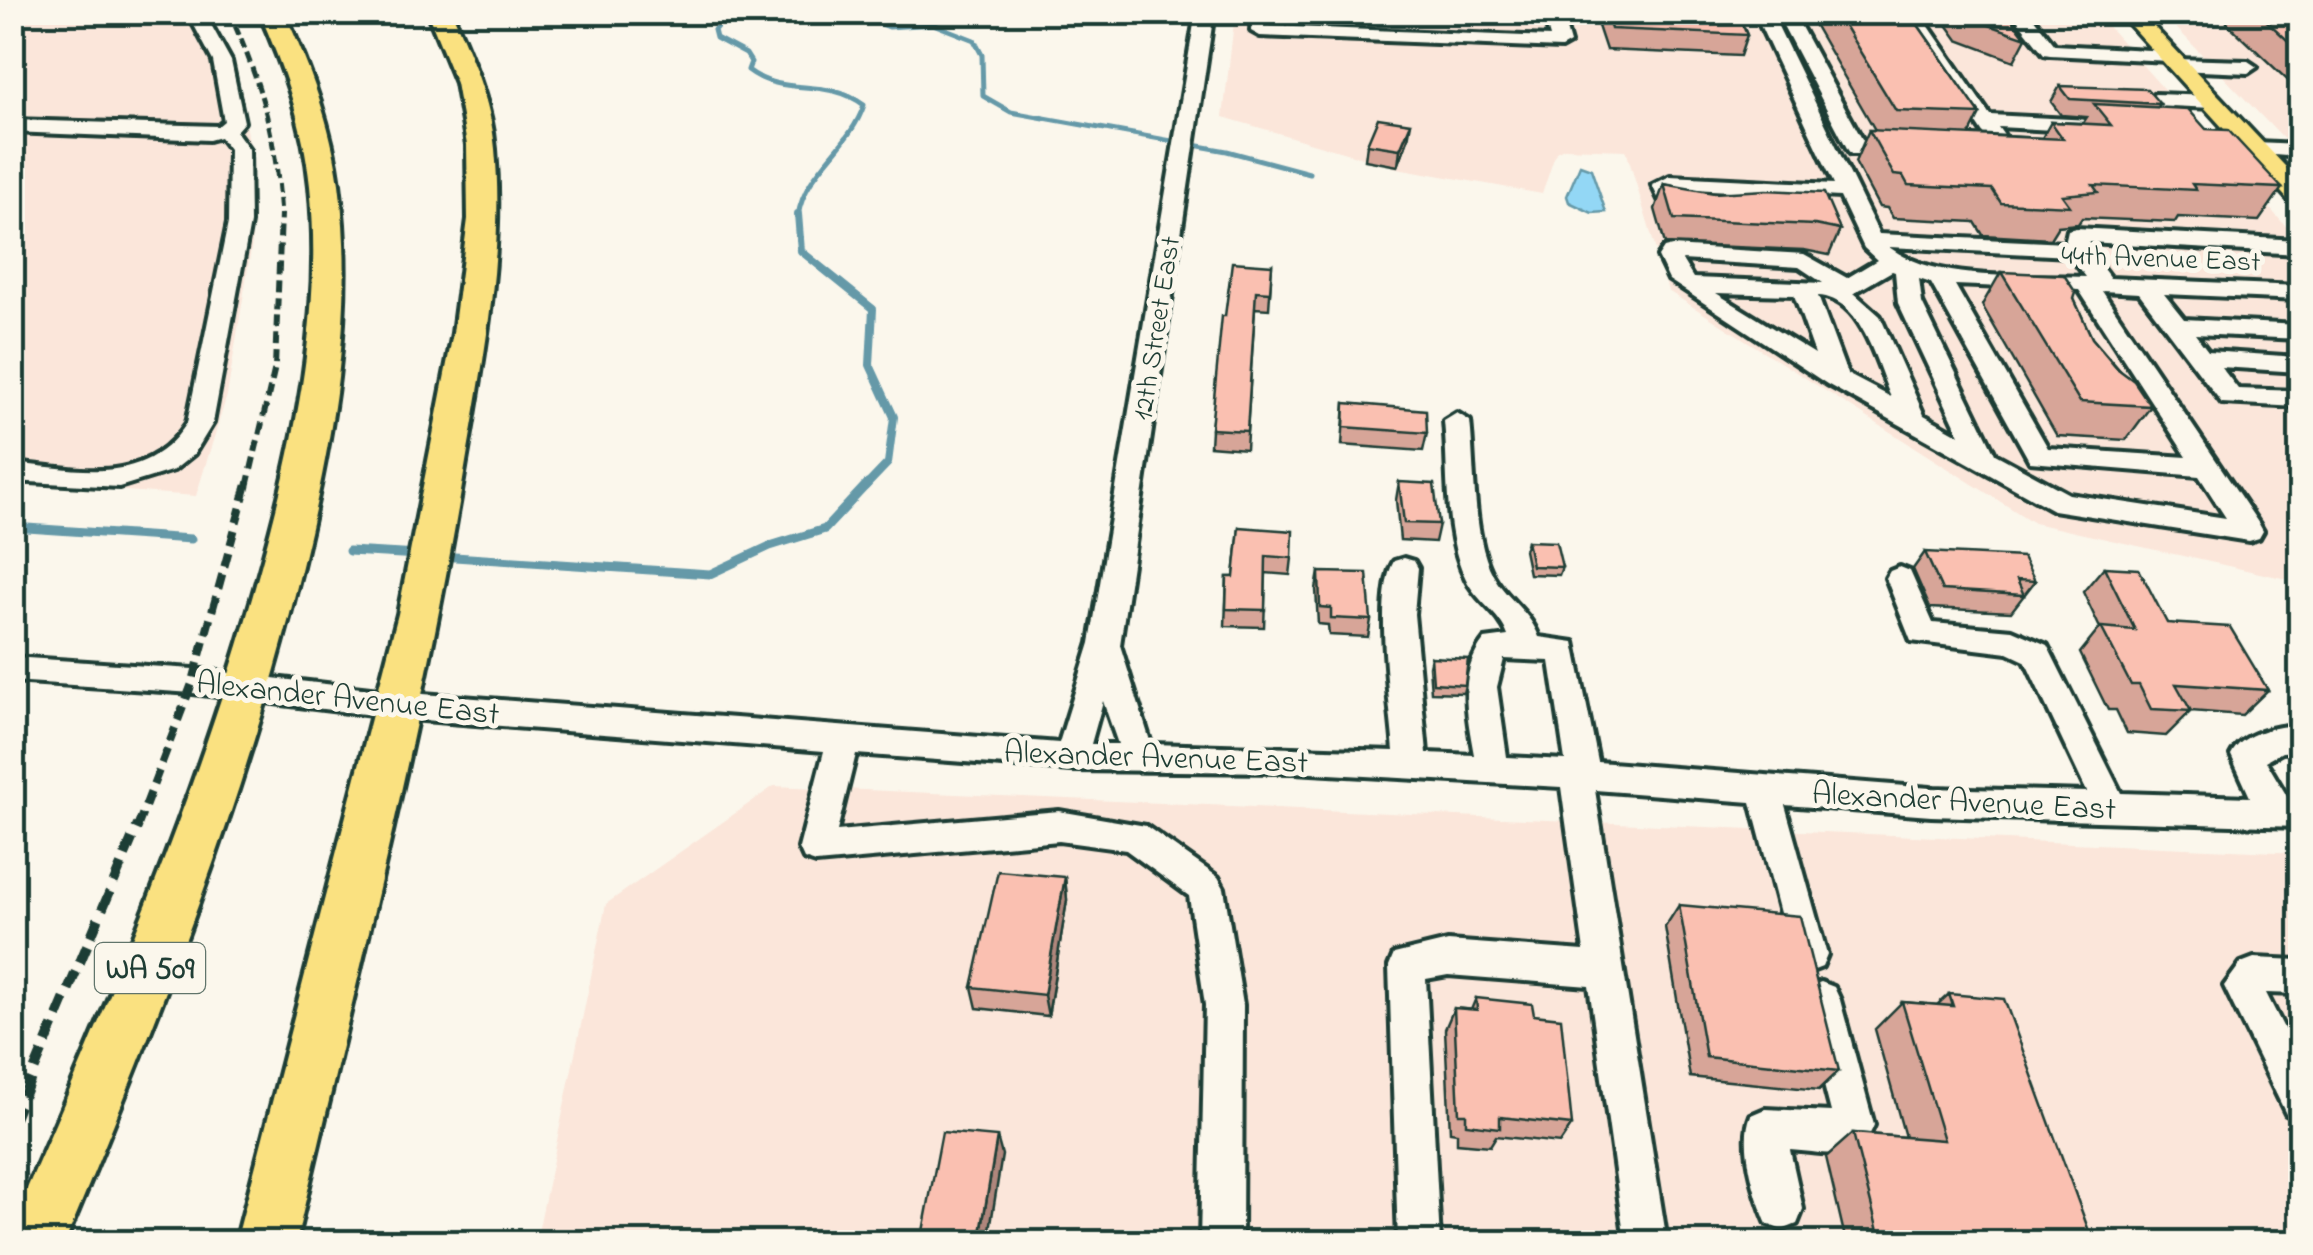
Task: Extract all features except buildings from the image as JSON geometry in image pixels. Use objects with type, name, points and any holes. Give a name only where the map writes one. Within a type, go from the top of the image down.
[{"type":"highway","name":"WA 509","points":[[35,1242],[172,913],[249,688],[294,519],[318,400],[325,325],[327,210],[321,157],[310,105],[271,12]]},
{"type":"highway","points":[[266,1242],[419,614],[442,502],[478,273],[484,180],[469,83],[439,12]]},
{"type":"main road","points":[[2128,12],[2300,198]]},
{"type":"street","points":[[12,126],[208,134],[225,130],[234,122],[222,61],[195,12]]},
{"type":"street","name":"12th Street East","points":[[1072,756],[1105,643],[1205,12]]},
{"type":"street","points":[[1261,12],[1260,31],[1560,43],[1552,12]]},
{"type":"street","points":[[1762,12],[1871,240],[1899,266],[1910,303],[1984,459]]},
{"type":"street","points":[[1784,12],[1826,91],[1868,151],[1827,148]]},
{"type":"street","points":[[1910,12],[2010,158],[1972,156]]},
{"type":"street","points":[[2019,12],[2050,50],[2248,67]]},
{"type":"street","points":[[1778,46],[1802,47]]},
{"type":"street","points":[[1799,89],[1826,91]]},
{"type":"street","points":[[2197,130],[2154,100],[2212,102]]},
{"type":"street","points":[[1984,120],[2114,128]]},
{"type":"street","points":[[12,472],[123,480],[162,470],[188,448],[200,423],[239,224],[238,149],[225,130]]},
{"type":"street","points":[[2152,130],[2197,130],[2300,151]]},
{"type":"street","points":[[1780,188],[1848,190]]},
{"type":"street","points":[[1948,244],[1964,231],[1981,232]]},
{"type":"street","points":[[1912,420],[1868,316],[1841,288],[1804,261],[1672,253],[1672,266],[1687,284],[1782,345],[1836,378],[1912,420],[1984,459],[2063,503],[2250,531],[2210,468],[2103,325],[2094,284],[2076,243],[2048,234]]},
{"type":"street","points":[[1871,240],[2300,247]]},
{"type":"street","points":[[1687,284],[1804,291],[1841,288],[1899,266]]},
{"type":"street","name":"44th Avenue East","points":[[1899,266],[1939,277],[2300,293]]},
{"type":"street","points":[[1939,277],[2063,503]]},
{"type":"street","points":[[2146,286],[2230,397],[2300,399]]},
{"type":"street","points":[[1760,288],[1782,345]]},
{"type":"street","points":[[1804,291],[1836,378]]},
{"type":"street","points":[[2176,326],[2300,332]]},
{"type":"street","points":[[2201,358],[2300,364]]},
{"type":"street","points":[[2144,418],[2178,424]]},
{"type":"street","points":[[1457,421],[1473,562],[1488,592],[1520,621],[1526,647]]},
{"type":"street","points":[[2039,456],[2210,468]]},
{"type":"street","points":[[1404,568],[1398,614],[1412,766]]},
{"type":"street","points":[[1900,578],[1922,633],[2012,642],[2036,653],[2111,807]]},
{"type":"street","name":"12th Street East","points":[[1105,643],[1139,758]]},
{"type":"street","points":[[1493,770],[1481,681],[1483,662],[1496,647],[1563,650],[1646,1242]]},
{"type":"street","name":"Alexander Avenue East","points":[[12,669],[249,688],[397,705],[1072,756],[1294,759],[1580,775],[1930,802],[2290,812]]},
{"type":"street","points":[[2290,812],[2256,780],[2247,756],[2277,739],[2300,738]]},
{"type":"street","points":[[843,740],[816,848],[1059,826],[1134,836],[1206,888],[1224,1004],[1221,1242]]},
{"type":"street","points":[[1764,789],[1854,1125],[1847,1133],[1765,1128],[1782,1208]]},
{"type":"street","points":[[1419,1242],[1407,966],[1448,958],[1605,970]]},
{"type":"street","points":[[2300,977],[2254,975],[2243,986],[2300,1100]]},
{"type":"shaded area","points":[[12,13],[210,13],[229,54],[240,86],[252,160],[252,244],[227,395],[196,496],[13,483]]},
{"type":"shaded area","points":[[1235,13],[1527,22],[1526,13],[2096,13],[2300,242],[2300,582],[2034,523],[1668,291],[1626,150],[1564,148],[1556,152],[1542,194],[1397,168],[1223,117]]},
{"type":"shaded area","points":[[2162,13],[2264,13],[2300,46],[2300,156]]},
{"type":"shaded area","points":[[774,786],[2300,853],[2300,1242],[536,1242],[606,904]]},
{"type":"water","points":[[1580,165],[1591,169],[1606,212],[1592,213],[1569,202],[1567,196]]},
{"type":"waterway","points":[[758,12],[720,23],[714,30],[716,38],[746,54],[751,62],[748,70],[776,83],[834,91],[864,105],[849,134],[809,185],[798,216]]},
{"type":"waterway","points":[[849,12],[889,27],[933,24],[974,40],[982,55],[983,96],[1011,112],[1227,151],[1309,173]]},
{"type":"waterway","points":[[798,216],[801,251],[873,309],[870,365],[894,417],[888,463],[865,487]]},
{"type":"waterway","points":[[440,556],[710,574],[770,546],[825,529],[867,484]]},
{"type":"waterway","points":[[12,527],[191,539]]},
{"type":"waterway","points":[[349,551],[419,555]]},
{"type":"railway","points":[[229,12],[266,111],[281,215]]},
{"type":"railway","points":[[247,487],[275,367],[281,215]]},
{"type":"railway","points":[[137,828],[193,681],[247,484]]},
{"type":"railway","points":[[12,1123],[138,825]]}]
